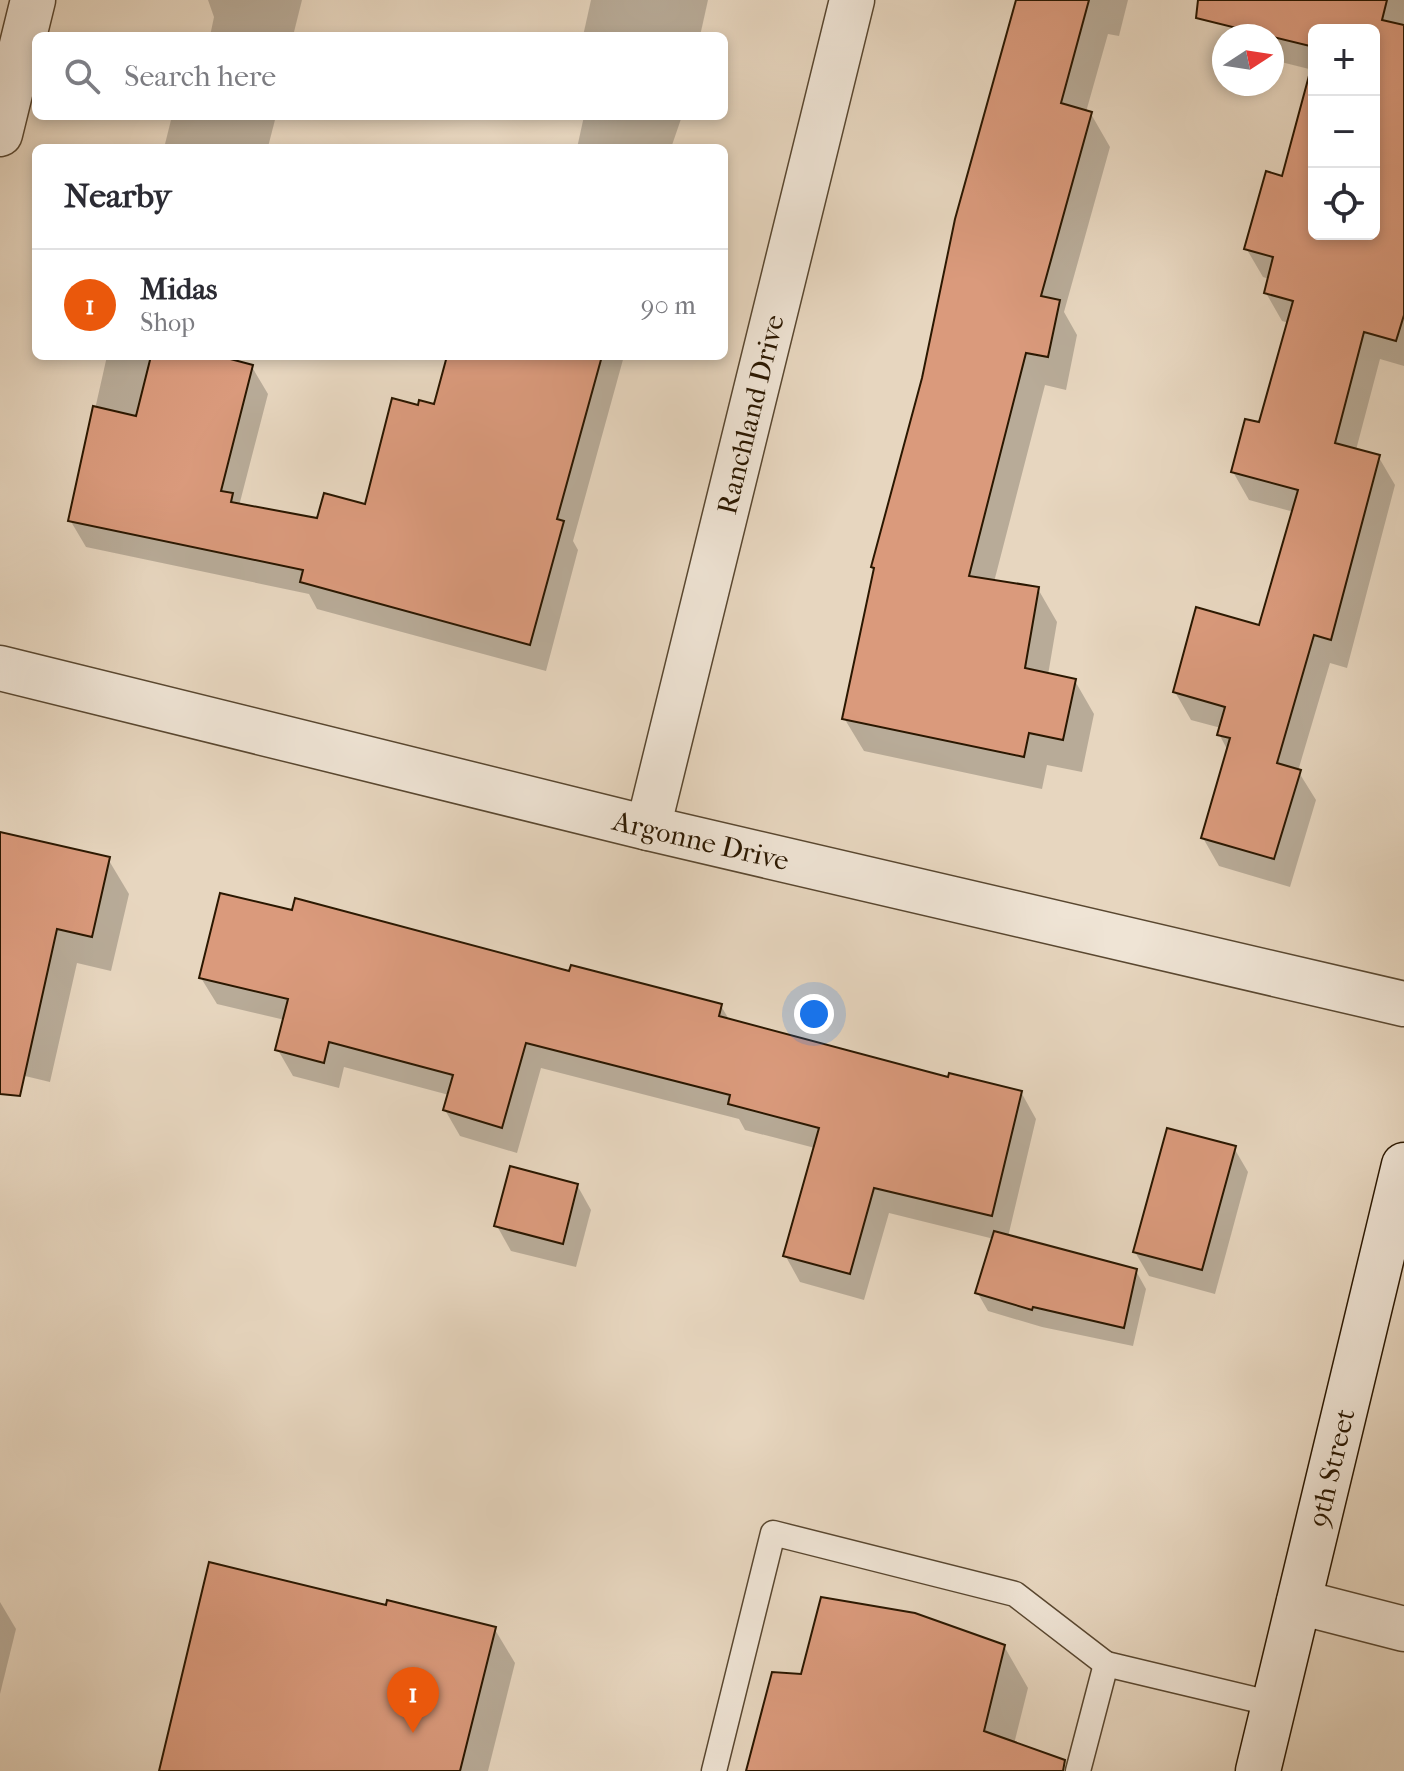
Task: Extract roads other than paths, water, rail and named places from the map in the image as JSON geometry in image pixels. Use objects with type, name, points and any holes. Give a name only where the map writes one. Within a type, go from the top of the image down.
[{"type":"street","points":[[0,134],[33,0]]},
{"type":"street","name":"Ranchland Drive","points":[[648,828],[852,0]]},
{"type":"street","name":"Argonne Drive","points":[[0,668],[648,828],[1404,1004]]},
{"type":"street","name":"9th Street","points":[[1258,1771],[1404,1165]]},
{"type":"street","points":[[1299,1602],[1404,1629]]},
{"type":"lane","points":[[714,1771],[773,1533],[1015,1594],[1106,1664],[1274,1704]]},
{"type":"lane","points":[[1078,1771],[1106,1664]]},
{"type":"place","name":"Midas","points":[[413,1733]]}]
